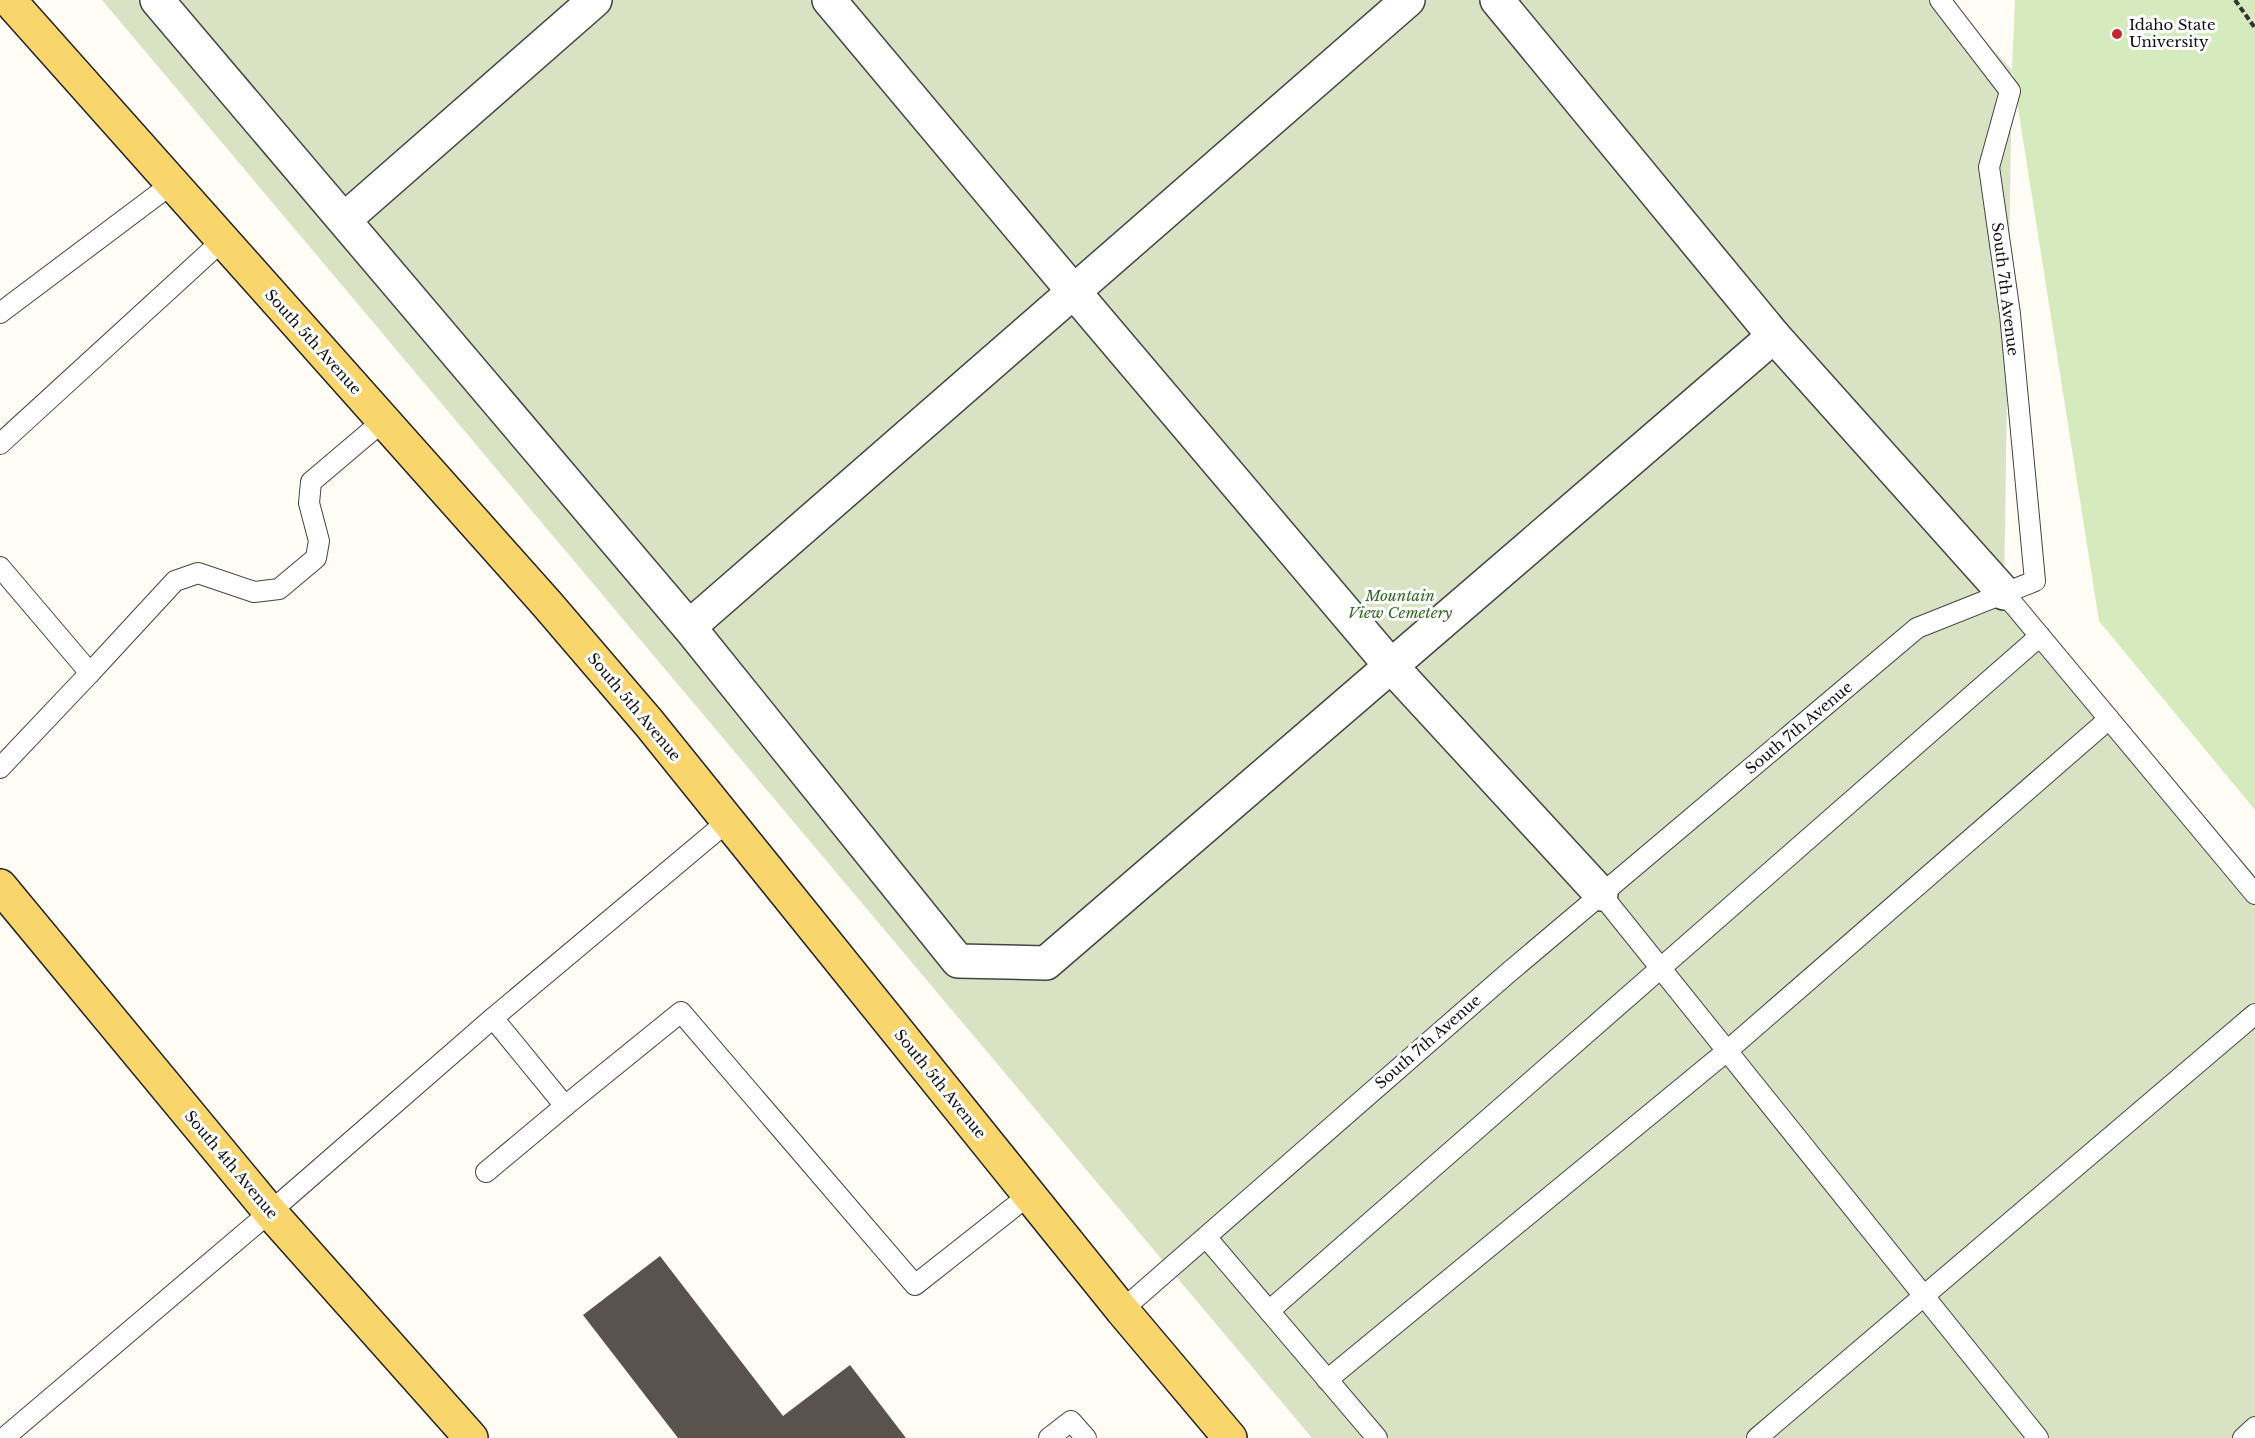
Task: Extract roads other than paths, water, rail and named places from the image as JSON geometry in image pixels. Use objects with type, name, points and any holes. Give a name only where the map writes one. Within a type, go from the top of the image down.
[{"type":"main road","name":"South 5th Avenue","points":[[7,6],[173,183],[649,723],[1122,1310],[1230,1438]]},
{"type":"main road","name":"South 4th Avenue","points":[[0,886],[270,1212],[471,1438]]},
{"type":"street","points":[[156,0],[345,219],[689,627],[958,961],[1046,963],[1774,336]]},
{"type":"street","points":[[345,219],[595,0]]},
{"type":"street","points":[[830,0],[1391,666],[1601,894]]},
{"type":"street","points":[[689,627],[1408,0]]},
{"type":"street","points":[[1497,0],[1774,336],[2004,593]]},
{"type":"lane","name":"South 7th Avenue","points":[[1122,1310],[1508,973],[1917,628],[2035,581],[2010,314],[1989,166],[2010,91],[1940,0]]},
{"type":"lane","points":[[0,313],[173,183]]},
{"type":"lane","points":[[0,444],[223,240]]},
{"type":"lane","points":[[0,768],[176,581],[198,573],[254,592],[279,589],[316,558],[319,541],[309,503],[311,482],[383,421]]},
{"type":"lane","points":[[0,567],[90,673]]},
{"type":"lane","points":[[2004,593],[2255,894]]},
{"type":"lane","points":[[1269,1311],[2040,636]]},
{"type":"lane","points":[[1327,1380],[1727,1051],[2109,719]]},
{"type":"lane","points":[[4,1438],[270,1212],[493,1018],[728,821]]},
{"type":"lane","points":[[1601,894],[2038,1438]]},
{"type":"lane","points":[[486,1172],[681,1012],[915,1285],[1029,1195]]},
{"type":"lane","points":[[1757,1438],[2255,1014]]},
{"type":"lane","points":[[493,1018],[564,1106]]},
{"type":"lane","points":[[1206,1237],[1377,1438]]},
{"type":"lane","points":[[1049,1438],[1071,1421],[1086,1438]]},
{"type":"lane","points":[[2243,1438],[2255,1427]]},
{"type":"place","name":"Idaho State University","points":[[2117,34]]},
{"type":"park label","name":"Mountain View Cemetery","points":[[1400,604]]}]
